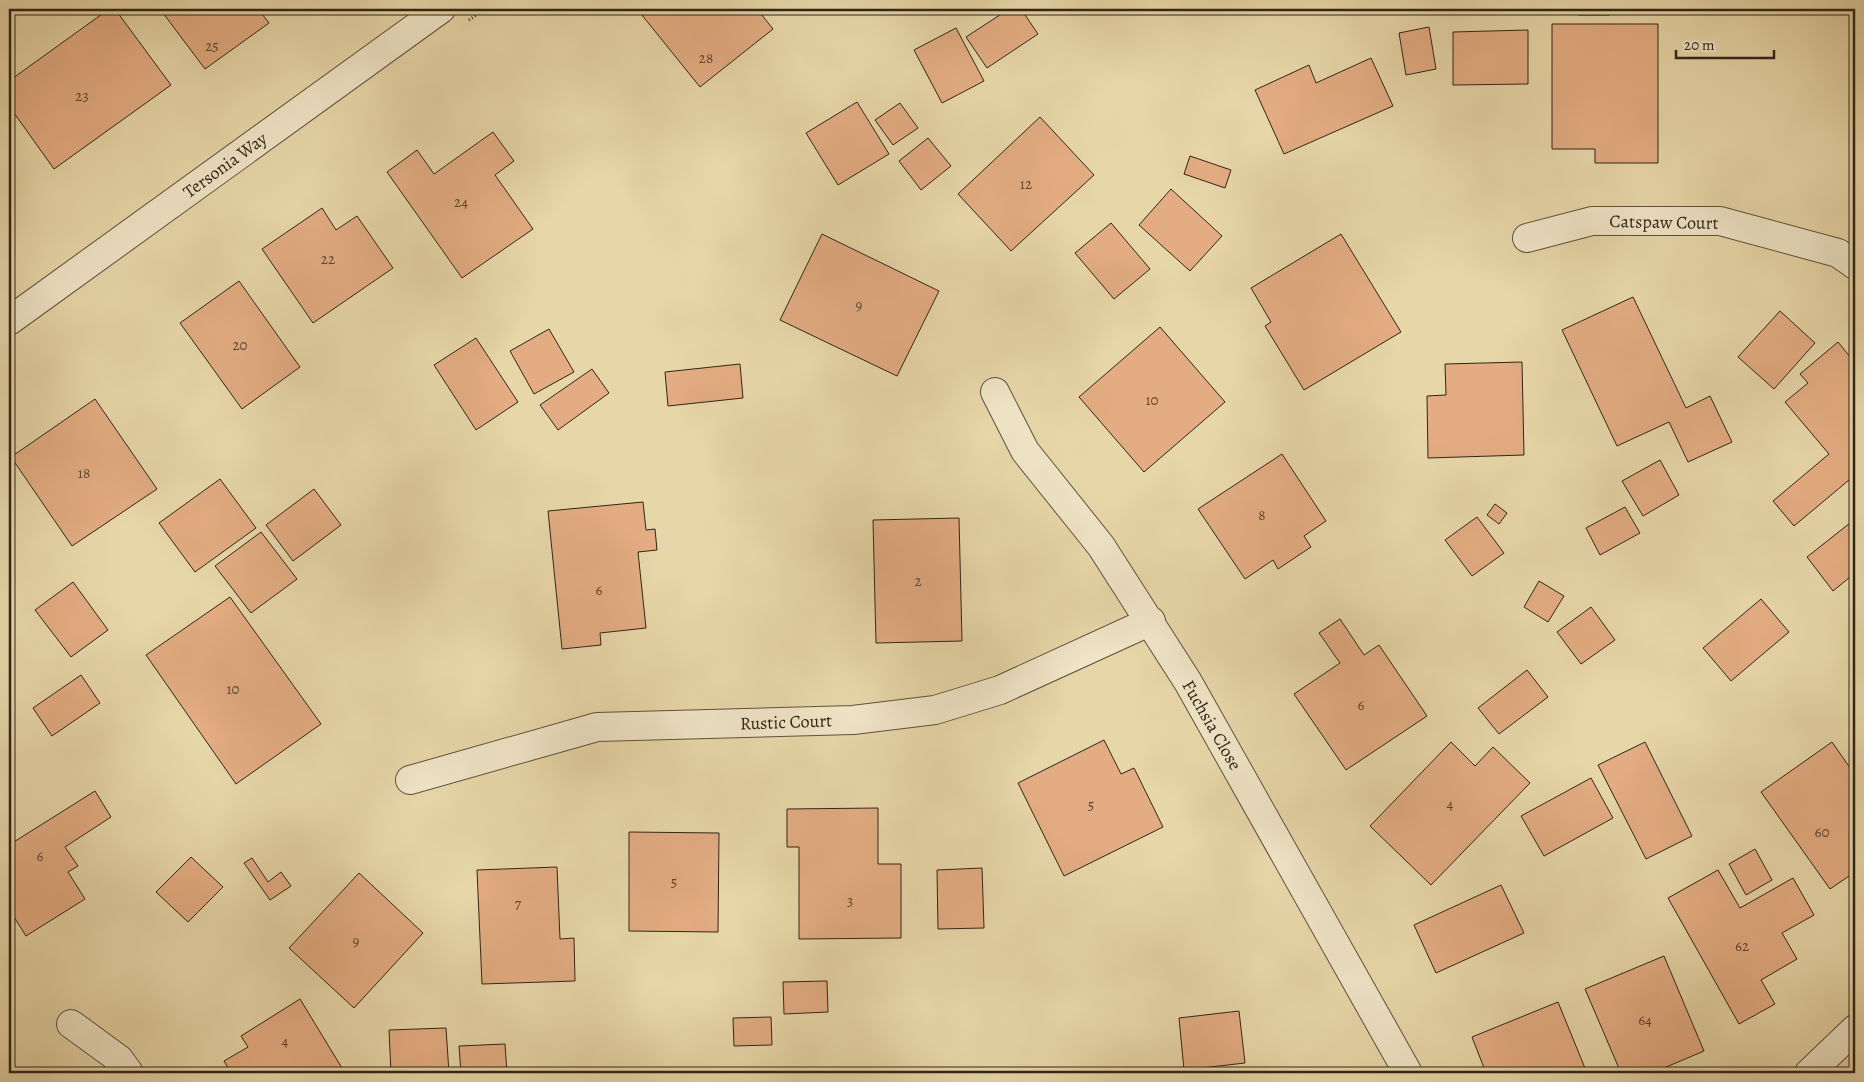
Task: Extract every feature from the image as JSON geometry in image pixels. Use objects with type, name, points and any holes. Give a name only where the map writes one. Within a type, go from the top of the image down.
[{"type":"street","name":"Tersonia Way","points":[[9,321],[441,9]]},
{"type":"street","name":"Catspaw Court","points":[[1527,238],[1592,221],[1720,221],[1838,253],[1855,265]]},
{"type":"street","name":"Fuchsia Close","points":[[995,392],[1025,451],[1101,546],[1151,621],[1188,682],[1408,1073]]},
{"type":"street","name":"Rustic Court","points":[[410,780],[597,728],[854,720],[935,710],[1000,690],[1151,621]]},
{"type":"street","points":[[71,1024],[119,1059],[129,1073]]},
{"type":"street","points":[[1809,1073],[1855,1029]]},
{"type":"building","points":[[109,9],[115,9],[171,85],[54,169],[9,106],[9,81]]},
{"type":"building","points":[[160,9],[258,9],[269,23],[205,69]]},
{"type":"building","points":[[637,9],[757,9],[773,29],[700,87]]},
{"type":"building","points":[[1009,9],[1021,9],[1038,34],[987,68],[966,37]]},
{"type":"building","points":[[1512,9],[1570,9],[1570,14],[1512,14]]},
{"type":"building","points":[[1579,9],[1609,9],[1609,15],[1579,15]]},
{"type":"building","points":[[1552,24],[1658,24],[1658,163],[1595,163],[1595,149],[1552,149]]},
{"type":"building","points":[[1429,27],[1436,69],[1406,75],[1399,33]]},
{"type":"building","points":[[956,28],[984,81],[942,103],[914,50]]},
{"type":"building","points":[[1528,30],[1528,84],[1453,85],[1453,32]]},
{"type":"building","points":[[1371,58],[1393,106],[1284,154],[1255,90],[1309,65],[1316,83]]},
{"type":"building","points":[[857,102],[889,154],[838,185],[806,133]]},
{"type":"building","points":[[900,103],[918,128],[893,145],[875,120]]},
{"type":"building","points":[[1040,117],[1094,175],[1011,251],[958,194]]},
{"type":"building","points":[[493,132],[514,161],[495,175],[533,229],[462,278],[387,172],[417,150],[434,174]]},
{"type":"building","points":[[928,138],[951,166],[921,190],[899,161]]},
{"type":"building","points":[[1190,156],[1231,170],[1225,188],[1184,174]]},
{"type":"building","points":[[1171,189],[1222,236],[1190,271],[1139,225]]},
{"type":"building","points":[[322,208],[336,230],[357,216],[393,268],[313,323],[262,249]]},
{"type":"building","points":[[1111,223],[1150,269],[1114,299],[1075,253]]},
{"type":"building","points":[[822,234],[939,291],[897,376],[780,320]]},
{"type":"building","points":[[1341,234],[1401,332],[1304,390],[1265,326],[1271,322],[1251,288]]},
{"type":"building","points":[[239,281],[300,367],[242,409],[180,323]]},
{"type":"building","points":[[1633,297],[1686,408],[1710,396],[1732,442],[1688,462],[1669,422],[1617,446],[1562,330]]},
{"type":"building","points":[[1780,311],[1815,343],[1774,389],[1738,357]]},
{"type":"building","points":[[1160,327],[1225,402],[1144,472],[1079,397]]},
{"type":"building","points":[[549,329],[574,372],[534,394],[510,351]]},
{"type":"building","points":[[476,338],[518,402],[476,430],[434,365]]},
{"type":"building","points":[[1838,342],[1855,363],[1855,475],[1794,526],[1773,501],[1829,454],[1785,402],[1808,383],[1800,374]]},
{"type":"building","points":[[1522,362],[1524,455],[1428,458],[1427,396],[1446,395],[1445,364]]},
{"type":"building","points":[[740,364],[743,398],[668,406],[665,372]]},
{"type":"building","points":[[592,369],[609,393],[558,430],[540,405]]},
{"type":"building","points":[[95,399],[157,489],[72,546],[11,457]]},
{"type":"building","points":[[1282,454],[1326,521],[1304,536],[1311,547],[1278,569],[1273,560],[1245,579],[1198,509]]},
{"type":"building","points":[[1660,460],[1679,495],[1643,516],[1622,481]]},
{"type":"building","points":[[220,479],[256,528],[195,572],[159,523]]},
{"type":"building","points":[[314,489],[341,525],[293,561],[266,525]]},
{"type":"building","points":[[643,502],[646,530],[655,529],[657,550],[638,552],[646,628],[600,633],[601,645],[562,649],[548,511]]},
{"type":"building","points":[[1495,504],[1507,513],[1499,524],[1487,515]]},
{"type":"building","points":[[1625,507],[1640,533],[1600,555],[1586,528]]},
{"type":"building","points":[[1477,517],[1504,553],[1472,576],[1445,540]]},
{"type":"building","points":[[959,518],[962,641],[876,643],[873,520]]},
{"type":"building","points":[[1855,519],[1855,573],[1833,591],[1807,557]]},
{"type":"building","points":[[261,532],[297,579],[251,613],[215,566]]},
{"type":"building","points":[[1539,581],[1564,596],[1548,622],[1524,607]]},
{"type":"building","points":[[73,582],[108,630],[71,657],[35,610]]},
{"type":"building","points":[[230,597],[321,724],[236,784],[146,655]]},
{"type":"building","points":[[1761,599],[1789,632],[1731,681],[1703,648]]},
{"type":"building","points":[[1591,607],[1615,640],[1581,664],[1557,632]]},
{"type":"building","points":[[1340,619],[1364,655],[1379,645],[1427,716],[1346,770],[1294,694],[1340,663],[1319,633]]},
{"type":"building","points":[[1527,670],[1548,697],[1499,734],[1478,708]]},
{"type":"building","points":[[81,675],[100,703],[52,736],[33,708]]},
{"type":"building","points":[[1104,740],[1121,774],[1134,768],[1163,827],[1064,876],[1018,783]]},
{"type":"building","points":[[1451,742],[1475,766],[1493,747],[1530,783],[1431,885],[1370,826]]},
{"type":"building","points":[[1645,742],[1692,836],[1646,859],[1598,765]]},
{"type":"building","points":[[1832,742],[1855,775],[1855,872],[1830,889],[1761,792]]},
{"type":"building","points":[[1591,778],[1613,818],[1544,856],[1521,816]]},
{"type":"building","points":[[95,791],[111,817],[65,847],[78,866],[68,872],[85,899],[26,936],[9,909],[9,845]]},
{"type":"building","points":[[878,808],[878,864],[901,864],[901,938],[799,939],[799,847],[787,847],[787,809]]},
{"type":"building","points":[[629,832],[719,833],[718,932],[629,931]]},
{"type":"building","points":[[1755,849],[1772,880],[1746,895],[1729,864]]},
{"type":"building","points":[[191,857],[223,887],[188,922],[156,892]]},
{"type":"building","points":[[252,858],[268,882],[281,872],[291,886],[270,900],[244,863]]},
{"type":"building","points":[[557,867],[560,939],[574,938],[575,981],[482,984],[477,870]]},
{"type":"building","points":[[982,868],[984,928],[938,929],[937,870]]},
{"type":"building","points":[[1718,870],[1740,908],[1793,878],[1814,915],[1782,933],[1797,959],[1761,980],[1775,1004],[1739,1024],[1668,898]]},
{"type":"building","points":[[359,873],[423,933],[354,1008],[289,948]]},
{"type":"building","points":[[1501,885],[1524,933],[1436,973],[1414,925]]},
{"type":"building","points":[[1664,956],[1704,1051],[1652,1073],[1621,1073],[1585,989]]},
{"type":"building","points":[[827,981],[828,1012],[784,1014],[783,982]]},
{"type":"building","points":[[300,999],[345,1073],[231,1073],[224,1061],[248,1047],[241,1036]]},
{"type":"building","points":[[1558,1002],[1587,1073],[1486,1073],[1472,1037]]},
{"type":"building","points":[[1239,1011],[1245,1063],[1184,1070],[1179,1018]]},
{"type":"building","points":[[771,1017],[772,1045],[734,1046],[733,1018]]},
{"type":"building","points":[[446,1028],[449,1073],[391,1073],[389,1030]]},
{"type":"building","points":[[505,1044],[507,1073],[461,1073],[459,1046]]}]
